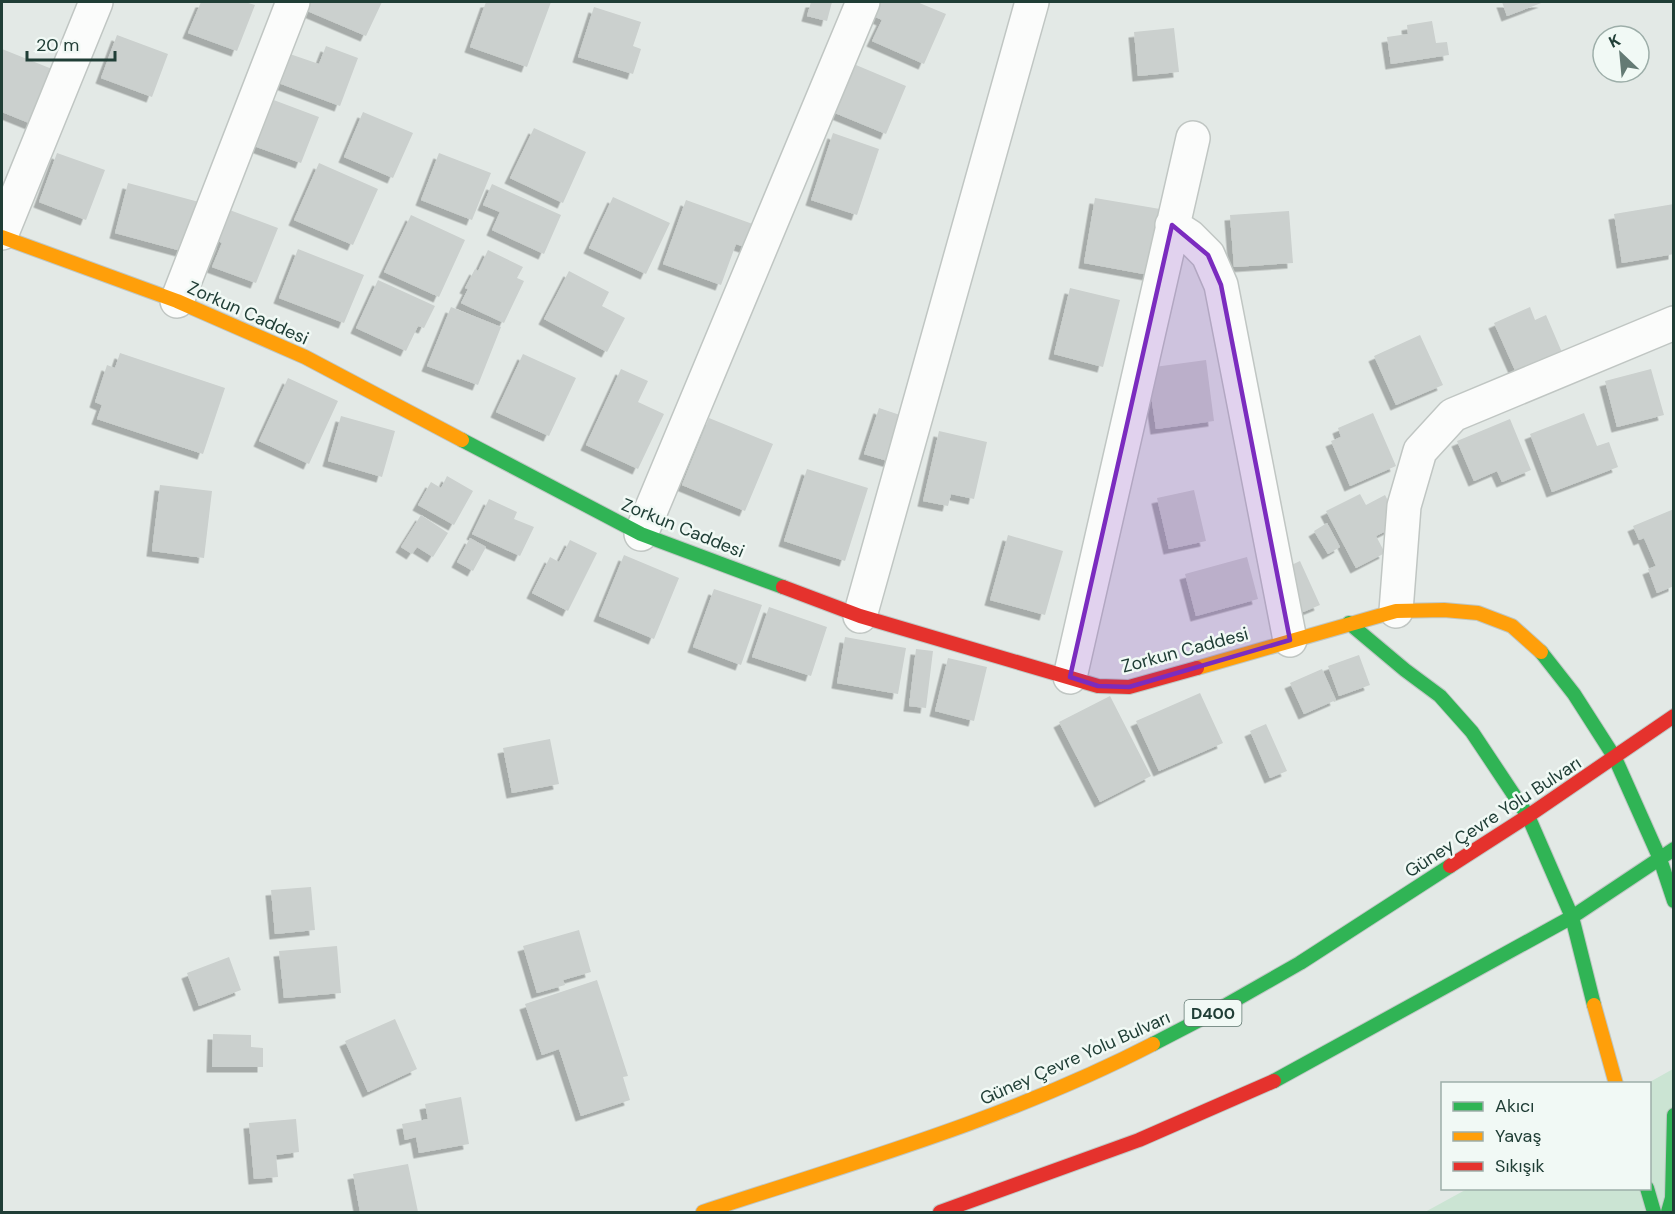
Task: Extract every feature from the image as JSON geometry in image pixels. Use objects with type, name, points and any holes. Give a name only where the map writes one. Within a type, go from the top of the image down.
[{"type":"main road","name":"Zorkun Caddesi","points":[[2,235],[177,301],[305,357],[641,534],[860,616],[1098,686],[1129,687],[1396,610],[1478,613],[1512,626],[1540,652],[1574,694],[1615,758],[1660,859],[1674,901]]},
{"type":"main road","points":[[1349,623],[1440,696],[1472,732],[1528,816],[1572,917],[1584,975],[1616,1082]]},
{"type":"main road","name":"Güney Çevre Yolu Bulvarı","points":[[703,1212],[964,1126],[1124,1059],[1207,1016],[1300,963],[1528,816],[1674,716]]},
{"type":"main road","points":[[940,1212],[1139,1140],[1276,1080],[1572,917],[1674,849]]},
{"type":"main road","points":[[1668,1212],[1672,1198],[1674,1115]]},
{"type":"main road","points":[[1648,1190],[1654,1212]]},
{"type":"street","points":[[2,235],[96,2]]},
{"type":"street","points":[[177,301],[292,2]]},
{"type":"street","points":[[641,534],[863,2]]},
{"type":"street","points":[[860,616],[1032,2]]},
{"type":"street","points":[[1070,677],[1193,138]]},
{"type":"street","points":[[1172,225],[1189,236],[1208,255],[1221,285],[1290,640]]},
{"type":"street","points":[[1396,610],[1404,506],[1420,451],[1453,415],[1674,323]]},
{"type":"highlighted area","points":[[1172,225],[1208,255],[1221,285],[1290,640],[1129,687],[1098,686],[1070,677]]},
{"type":"green space","points":[[1673,1069],[1673,1212],[1425,1212],[1465,1190],[1651,1190],[1650,1082]]},
{"type":"building","points":[[201,2],[245,2],[255,5],[237,51],[188,33]]},
{"type":"building","points":[[309,2],[382,2],[366,36],[305,10]]},
{"type":"building","points":[[486,2],[551,2],[527,67],[470,47]]},
{"type":"building","points":[[811,2],[832,2],[827,21],[807,16]]},
{"type":"building","points":[[867,2],[917,2],[946,14],[924,64],[872,41],[882,20],[863,11]]},
{"type":"building","points":[[1502,2],[1544,2],[1507,16]]},
{"type":"building","points":[[594,7],[641,22],[633,46],[641,49],[633,74],[578,57]]},
{"type":"building","points":[[1432,21],[1436,43],[1447,42],[1449,55],[1391,64],[1387,37],[1408,34],[1407,25]]},
{"type":"building","points":[[1174,28],[1179,72],[1138,76],[1134,32]]},
{"type":"building","points":[[117,35],[168,54],[152,97],[101,78]]},
{"type":"building","points":[[326,46],[358,58],[340,106],[276,82],[287,53],[319,64]]},
{"type":"building","points":[[2,49],[57,71],[34,125],[2,112]]},
{"type":"building","points":[[856,65],[906,86],[886,134],[835,113]]},
{"type":"building","points":[[271,99],[319,117],[301,163],[254,146]]},
{"type":"building","points":[[363,112],[413,133],[393,178],[344,157]]},
{"type":"building","points":[[534,128],[586,152],[563,203],[510,178]]},
{"type":"building","points":[[833,133],[879,149],[857,215],[811,200]]},
{"type":"building","points":[[57,153],[105,170],[86,220],[39,202]]},
{"type":"building","points":[[439,153],[491,173],[472,220],[421,200]]},
{"type":"building","points":[[319,163],[378,189],[353,245],[294,220]]},
{"type":"building","points":[[128,183],[199,202],[185,252],[115,233]]},
{"type":"building","points":[[492,184],[561,215],[544,254],[492,230],[500,212],[483,205]]},
{"type":"building","points":[[613,197],[670,223],[646,274],[589,248]]},
{"type":"building","points":[[1095,198],[1160,209],[1149,275],[1084,263]]},
{"type":"building","points":[[686,200],[761,227],[753,250],[736,244],[721,285],[663,264]]},
{"type":"building","points":[[1674,204],[1674,254],[1622,263],[1614,214]]},
{"type":"building","points":[[227,209],[278,228],[256,283],[212,267],[222,243],[216,240]]},
{"type":"building","points":[[1289,211],[1293,263],[1234,267],[1230,215]]},
{"type":"building","points":[[411,215],[465,240],[439,297],[384,272]]},
{"type":"building","points":[[298,249],[364,275],[344,323],[279,298]]},
{"type":"building","points":[[488,250],[523,267],[517,278],[524,281],[504,323],[461,303],[468,289],[465,288],[475,269],[478,271]]},
{"type":"building","points":[[569,271],[609,292],[602,306],[625,318],[607,352],[544,319]]},
{"type":"building","points":[[378,280],[435,306],[424,328],[418,326],[406,351],[356,328]]},
{"type":"building","points":[[1070,288],[1120,300],[1103,367],[1054,354]]},
{"type":"building","points":[[451,307],[501,327],[478,385],[427,366]]},
{"type":"building","points":[[1530,307],[1535,320],[1546,315],[1564,357],[1518,377],[1494,323]]},
{"type":"building","points":[[1420,335],[1443,385],[1396,405],[1374,356]]},
{"type":"building","points":[[120,353],[225,388],[203,454],[97,419],[102,405],[95,402],[107,365],[115,368]]},
{"type":"building","points":[[523,354],[576,378],[549,436],[496,412]]},
{"type":"building","points":[[1206,360],[1214,421],[1156,429],[1147,368]]},
{"type":"building","points":[[621,369],[648,381],[638,402],[664,414],[638,469],[586,445]]},
{"type":"building","points":[[1651,369],[1664,415],[1617,427],[1605,381]]},
{"type":"building","points":[[288,378],[338,401],[309,464],[259,441]]},
{"type":"building","points":[[879,408],[906,417],[891,462],[864,454]]},
{"type":"building","points":[[1373,413],[1396,466],[1350,486],[1331,441],[1341,437],[1338,428]]},
{"type":"building","points":[[1584,413],[1597,446],[1609,442],[1618,467],[1552,492],[1530,434]]},
{"type":"building","points":[[341,416],[395,431],[382,477],[328,461]]},
{"type":"building","points":[[709,418],[773,444],[745,511],[682,485]]},
{"type":"building","points":[[1510,419],[1531,470],[1502,482],[1497,471],[1474,481],[1457,441]]},
{"type":"building","points":[[939,431],[987,442],[974,499],[951,494],[948,506],[923,501]]},
{"type":"building","points":[[807,469],[868,488],[845,561],[784,541]]},
{"type":"building","points":[[447,476],[473,491],[454,525],[418,505],[431,482],[441,488]]},
{"type":"building","points":[[160,485],[212,491],[204,558],[152,551]]},
{"type":"building","points":[[1194,490],[1206,541],[1169,549],[1157,498]]},
{"type":"building","points":[[1360,494],[1366,505],[1385,495],[1400,524],[1376,536],[1385,553],[1356,568],[1326,511]]},
{"type":"building","points":[[489,499],[517,512],[514,519],[534,527],[520,556],[472,534]]},
{"type":"building","points":[[1674,509],[1674,586],[1657,593],[1648,569],[1656,566],[1644,538],[1639,540],[1633,526]]},
{"type":"building","points":[[421,515],[448,533],[433,557],[417,547],[412,554],[401,547]]},
{"type":"building","points":[[1327,523],[1340,547],[1328,554],[1314,531]]},
{"type":"building","points":[[1008,535],[1063,551],[1045,615],[990,600]]},
{"type":"building","points":[[470,538],[486,547],[473,571],[457,562]]},
{"type":"building","points":[[570,540],[597,553],[568,611],[532,593],[550,557],[559,562]]},
{"type":"building","points":[[624,555],[679,578],[654,639],[599,616]]},
{"type":"building","points":[[1247,557],[1258,599],[1196,616],[1185,574]]},
{"type":"building","points":[[1300,561],[1320,605],[1303,612],[1283,569]]},
{"type":"building","points":[[714,589],[762,605],[741,665],[693,647]]},
{"type":"building","points":[[769,607],[827,627],[811,676],[752,657]]},
{"type":"building","points":[[845,637],[906,648],[898,694],[837,683]]},
{"type":"building","points":[[916,649],[933,651],[926,708],[909,706]]},
{"type":"building","points":[[1359,655],[1370,685],[1339,696],[1328,666]]},
{"type":"building","points":[[948,658],[987,667],[974,721],[935,711]]},
{"type":"building","points":[[1322,669],[1336,700],[1304,714],[1290,683]]},
{"type":"building","points":[[1200,693],[1223,743],[1159,771],[1136,721]]},
{"type":"building","points":[[1110,696],[1151,776],[1100,802],[1059,722]]},
{"type":"building","points":[[1266,724],[1287,771],[1270,778],[1250,731]]},
{"type":"building","points":[[550,739],[559,784],[512,793],[503,748]]},
{"type":"building","points":[[311,887],[315,930],[275,934],[271,890]]},
{"type":"building","points":[[579,930],[591,972],[563,980],[565,985],[537,993],[523,946]]},
{"type":"building","points":[[337,946],[341,993],[284,998],[279,951]]},
{"type":"building","points":[[229,957],[241,990],[199,1006],[187,973]]},
{"type":"building","points":[[597,980],[628,1076],[623,1077],[630,1100],[581,1116],[559,1049],[542,1055],[525,1004]]},
{"type":"building","points":[[395,1019],[417,1069],[368,1092],[345,1041]]},
{"type":"building","points":[[213,1034],[251,1035],[251,1047],[263,1048],[263,1067],[212,1067]]},
{"type":"building","points":[[461,1097],[469,1144],[419,1153],[416,1137],[405,1140],[402,1124],[428,1119],[425,1104]]},
{"type":"building","points":[[296,1119],[299,1152],[276,1155],[278,1177],[254,1179],[249,1123]]},
{"type":"building","points":[[408,1164],[418,1212],[360,1212],[353,1174]]},
{"type":"traffic: fast","points":[[462,440],[641,534],[783,587]]},
{"type":"traffic: fast","points":[[1349,623],[1440,696],[1472,732],[1528,816],[1572,917],[1594,1005]]},
{"type":"traffic: fast","points":[[1541,652],[1574,694],[1615,758],[1660,859],[1674,901]]},
{"type":"traffic: fast","points":[[1274,1081],[1572,917],[1674,849]]},
{"type":"traffic: fast","points":[[1153,1044],[1300,963],[1450,866]]},
{"type":"traffic: fast","points":[[1668,1212],[1672,1198],[1674,1115]]},
{"type":"traffic: fast","points":[[1648,1190],[1654,1212]]},
{"type":"traffic: slow","points":[[2,237],[177,301],[305,357],[462,440]]},
{"type":"traffic: slow","points":[[1197,668],[1396,611],[1444,610],[1478,613],[1512,626],[1541,652]]},
{"type":"traffic: slow","points":[[1594,1005],[1615,1082]]},
{"type":"traffic: slow","points":[[703,1212],[988,1116],[1044,1094],[1153,1044]]},
{"type":"traffic: jam","points":[[783,587],[860,616],[1098,686],[1129,687],[1197,668]]},
{"type":"traffic: jam","points":[[1450,866],[1528,816],[1674,716]]},
{"type":"traffic: jam","points":[[940,1212],[1139,1140],[1274,1081]]}]
